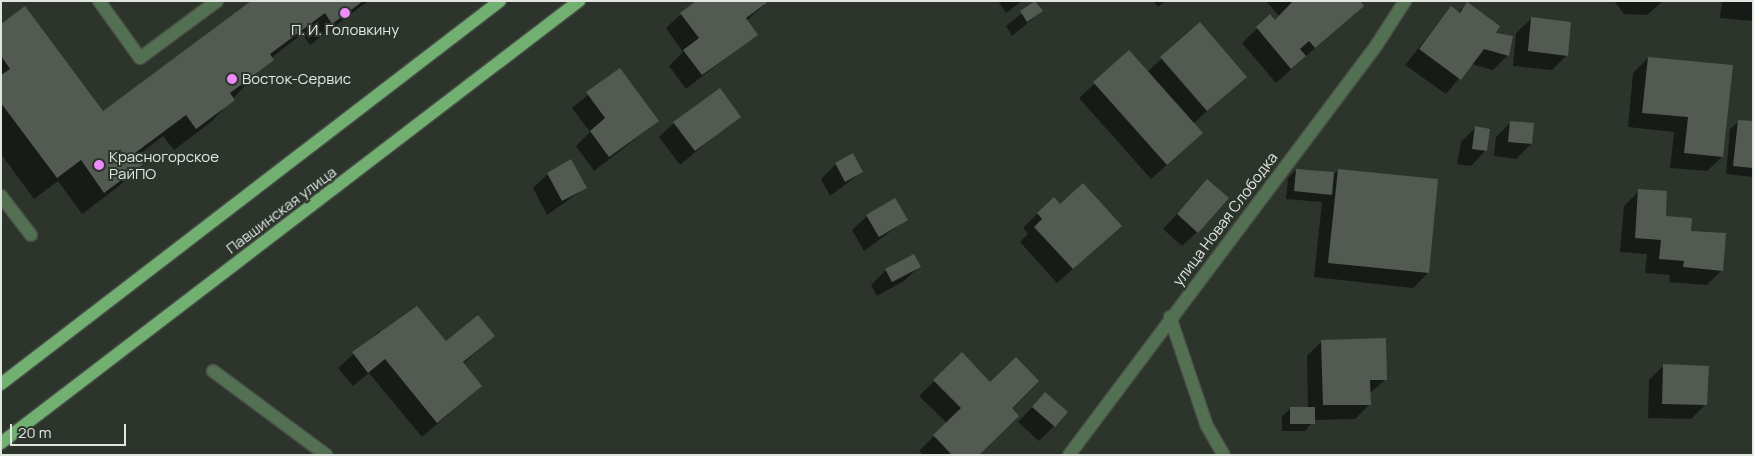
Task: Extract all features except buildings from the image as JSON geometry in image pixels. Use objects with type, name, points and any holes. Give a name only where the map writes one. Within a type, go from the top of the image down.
[{"type":"main road","points":[[1,384],[500,1]]},
{"type":"main road","name":"Павшинская улица","points":[[1,443],[579,1]]},
{"type":"street","points":[[98,1],[140,58],[217,1]]},
{"type":"street","name":"улица Новая Слободка","points":[[1069,455],[1170,317],[1376,46],[1405,1]]},
{"type":"street","points":[[1,196],[31,235]]},
{"type":"street","points":[[1170,317],[1207,426],[1224,455]]},
{"type":"street","points":[[212,371],[326,455]]},
{"type":"place","name":"П. И. Головкину","points":[[345,13]]},
{"type":"place","name":"Восток-Сервис","points":[[232,79]]},
{"type":"place","name":"Красногорское РайПО","points":[[99,165]]}]
